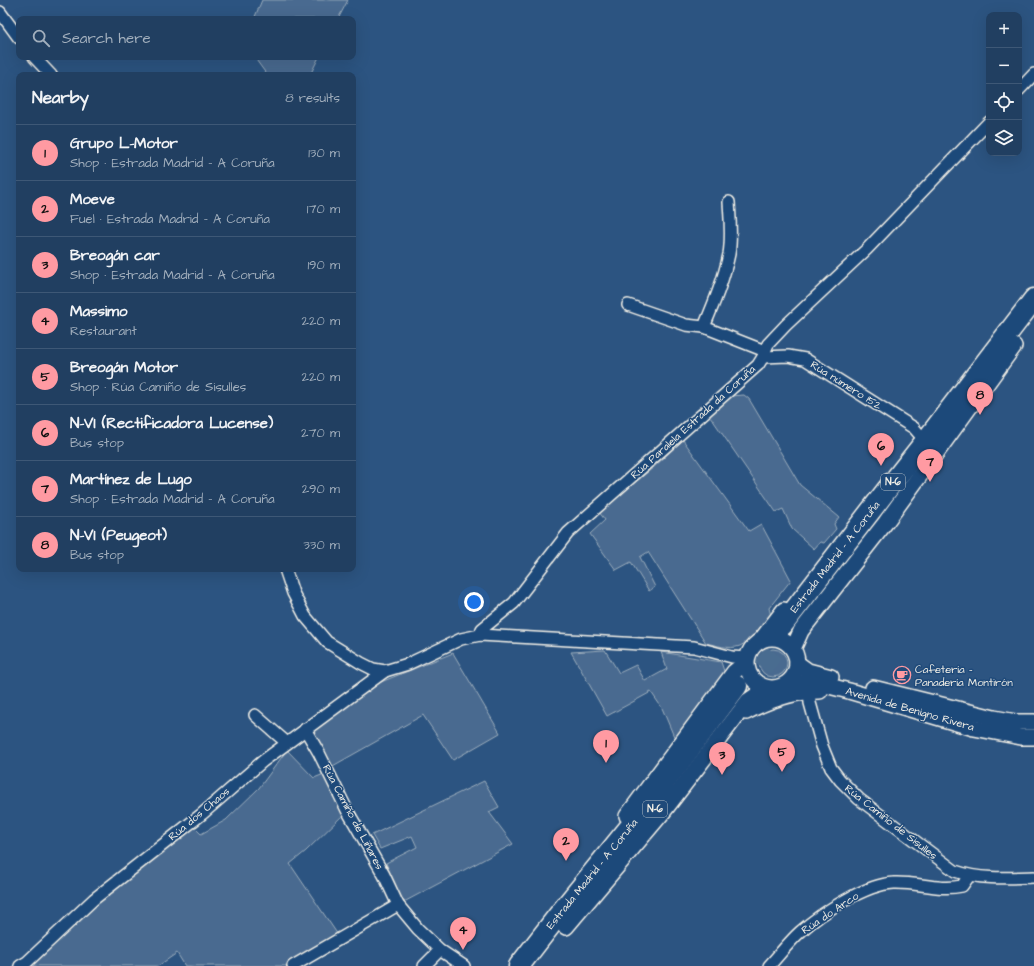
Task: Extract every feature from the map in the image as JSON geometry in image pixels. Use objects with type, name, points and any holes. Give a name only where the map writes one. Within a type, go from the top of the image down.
[{"type":"highway","name":"Estrada Madrid - A Coruña","points":[[790,643],[893,495],[1009,342],[1034,299]]},
{"type":"highway","name":"Estrada Madrid - A Coruña","points":[[1009,342],[1034,321]]},
{"type":"highway","name":"Estrada Madrid - A Coruña","points":[[536,966],[563,920],[650,802],[741,689]]},
{"type":"highway","name":"Estrada Madrid - A Coruña","points":[[519,966],[563,920]]},
{"type":"main road","points":[[761,640],[869,498],[920,435],[1009,342]]},
{"type":"main road","points":[[768,638],[775,638],[788,644],[790,643],[796,671],[793,678],[787,684],[781,687],[767,688],[759,685],[752,679],[748,671],[747,660],[750,650],[754,644],[768,638]]},
{"type":"main road","name":"Avenida de Benigno Rivera","points":[[790,643],[803,668],[817,674],[994,718],[1016,722],[1034,722]]},
{"type":"main road","points":[[563,920],[646,791],[734,672],[747,660]]},
{"type":"main road","name":"Avenida de Benigno Rivera","points":[[787,684],[812,682],[849,691],[974,728],[1021,737],[1034,736]]},
{"type":"main road","points":[[563,920],[663,812],[753,697],[767,688]]},
{"type":"main road","points":[[737,716],[778,698],[809,691],[849,691]]},
{"type":"street","points":[[0,12],[16,34]]},
{"type":"street","points":[[37,60],[48,72]]},
{"type":"street","points":[[1022,87],[1034,74]]},
{"type":"street","name":"Rúa Paralela Estrada da Coruña","points":[[480,635],[482,629],[514,603],[568,533],[758,365],[768,344],[786,325],[867,249],[986,125]]},
{"type":"street","points":[[704,327],[717,296],[729,253],[730,202]]},
{"type":"street","points":[[628,305],[686,325],[704,327],[764,354]]},
{"type":"street","name":"Rúa número 152","points":[[764,354],[788,356],[805,360],[914,428],[920,435]]},
{"type":"street","points":[[287,572],[293,593],[305,616],[327,642],[373,669],[385,671],[408,664],[461,639],[480,635],[694,647],[747,660]]},
{"type":"street","name":"Rúa dos Chaos","points":[[20,966],[27,962],[94,899],[202,814],[262,761],[385,671]]},
{"type":"street","name":"Rúa Camiño de Sisulles","points":[[809,691],[810,703],[822,746],[831,768],[840,780],[859,799],[955,871],[969,876],[1003,878],[1034,877]]},
{"type":"street","points":[[255,715],[287,743]]},
{"type":"street","name":"Rúa Camiño de Liñares","points":[[305,729],[319,753],[347,810],[384,875],[398,905],[418,929],[440,950],[464,966]]},
{"type":"street","name":"Rúa do Arco","points":[[769,966],[800,932],[854,895],[884,884],[896,883],[950,888],[962,886],[969,876]]},
{"type":"street","points":[[293,966],[398,905]]},
{"type":"street","points":[[424,966],[440,950]]},
{"type":"shaded area","points":[[262,0],[348,0],[340,16],[255,16]]},
{"type":"shaded area","points":[[256,60],[318,60],[312,72],[265,72]]},
{"type":"shaded area","points":[[744,395],[749,399],[800,485],[839,517],[834,524],[836,529],[824,543],[820,542],[814,549],[792,529],[783,509],[776,512],[710,416],[730,396]]},
{"type":"shaded area","points":[[683,440],[749,531],[761,524],[791,580],[769,608],[771,616],[752,637],[740,646],[727,647],[706,643],[648,552],[640,557],[655,587],[649,591],[631,562],[616,570],[590,534],[605,520],[599,512],[654,467]]},
{"type":"shaded area","points":[[773,649],[779,650],[783,653],[786,657],[786,669],[783,673],[779,676],[773,677],[767,676],[763,673],[760,669],[759,663],[760,657],[763,653],[767,650]]},
{"type":"shaded area","points":[[605,650],[619,673],[636,665],[645,681],[667,669],[661,652],[721,662],[724,671],[722,679],[675,739],[662,708],[651,692],[607,716],[571,652]]},
{"type":"shaded area","points":[[453,653],[500,733],[453,760],[423,715],[331,767],[309,730],[310,725],[381,682]]},
{"type":"shaded area","points":[[287,750],[314,778],[324,774],[343,815],[306,851],[290,864],[338,935],[288,966],[185,966],[177,953],[158,966],[27,966],[93,906],[192,825],[201,834],[226,820],[259,788]]},
{"type":"shaded area","points":[[484,781],[499,807],[489,812],[513,844],[402,903],[386,863],[417,847],[412,836],[380,849],[372,835]]},
{"type":"tunnel","points":[[744,692],[789,632]]},
{"type":"place","name":"N-VI (Peugeot)","points":[[980,415]]},
{"type":"place","name":"N-VI (Rectificadora Lucense)","points":[[881,466]]},
{"type":"place","name":"Martínez de Lugo","points":[[930,482]]},
{"type":"place","name":"Cafetería - Panadería Montirón","points":[[902,675]]},
{"type":"place","name":"Grupo L-Motor","points":[[606,763]]},
{"type":"place","name":"Breogán Motor","points":[[782,772]]},
{"type":"place","name":"Breogán car","points":[[722,775]]},
{"type":"place","name":"Moeve","points":[[566,861]]},
{"type":"place","name":"Massimo","points":[[463,950]]}]
